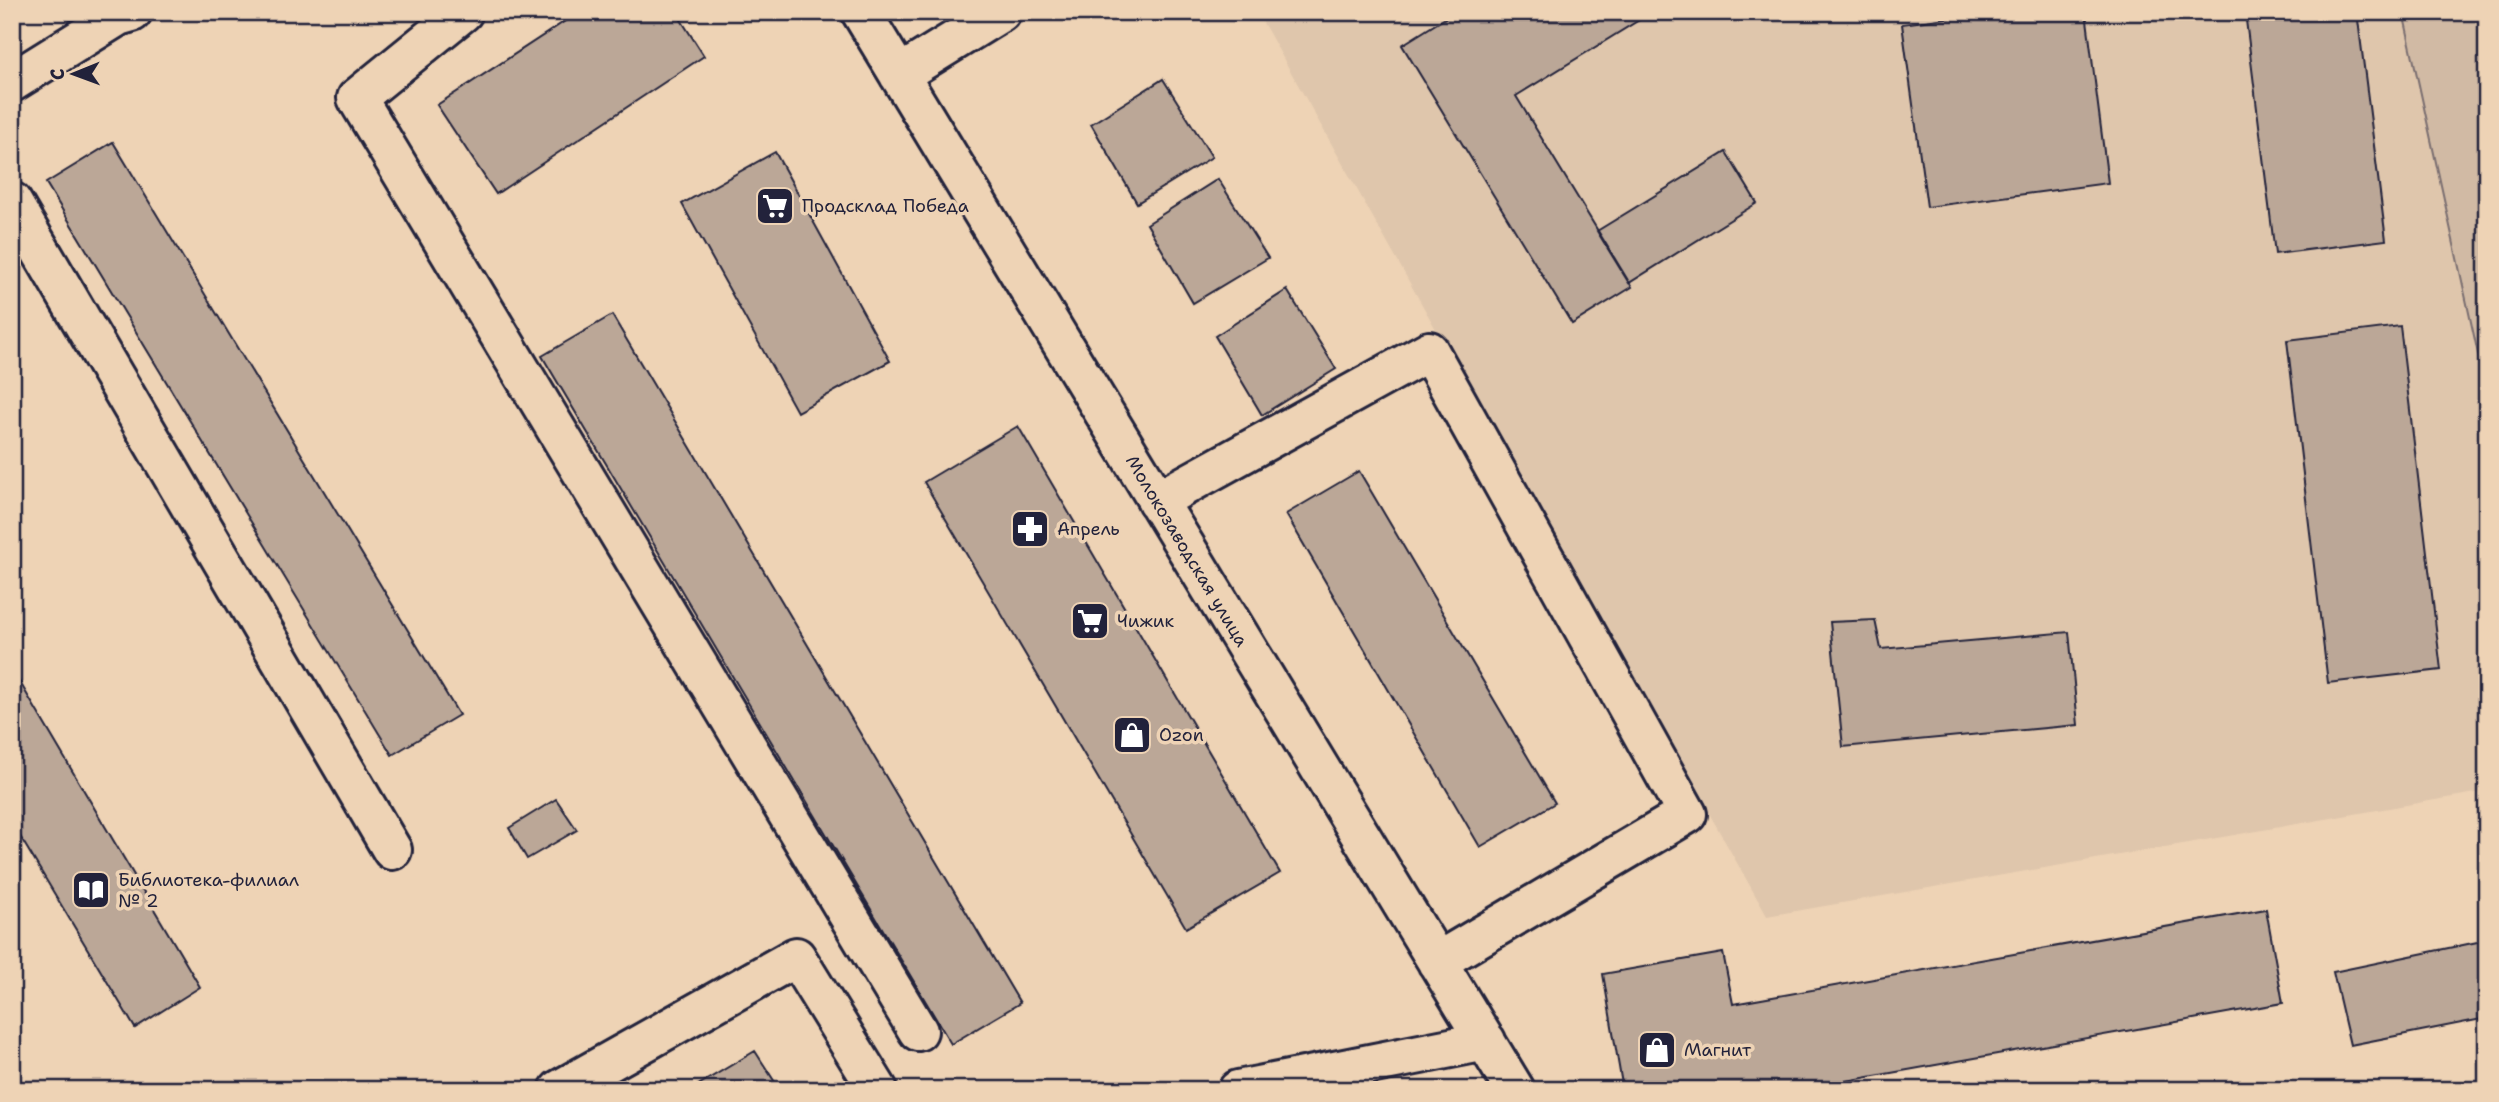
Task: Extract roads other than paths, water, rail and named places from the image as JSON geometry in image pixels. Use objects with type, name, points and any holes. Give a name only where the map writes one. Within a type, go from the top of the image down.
[{"type":"street","points":[[463,12],[357,98],[918,1031]]},
{"type":"street","name":"Молокозаводская улица","points":[[861,12],[1515,1090]]},
{"type":"street","points":[[899,75],[1001,12]]},
{"type":"street","points":[[12,82],[122,13]]},
{"type":"street","points":[[12,202],[392,850]]},
{"type":"street","points":[[1157,501],[1429,351],[1687,814],[1437,962]]},
{"type":"street","points":[[559,1090],[796,957],[877,1090]]},
{"type":"street","points":[[1238,1090],[1486,1041]]},
{"type":"place","name":"Продсклад Победа","points":[[775,206]]},
{"type":"place","name":"Апрель","points":[[1030,529]]},
{"type":"place","name":"Чижик","points":[[1090,621]]},
{"type":"place","name":"Ozon","points":[[1132,735]]},
{"type":"place","name":"Библиотека-филиал № 2","points":[[91,890]]},
{"type":"place","name":"Магнит","points":[[1657,1050]]}]
